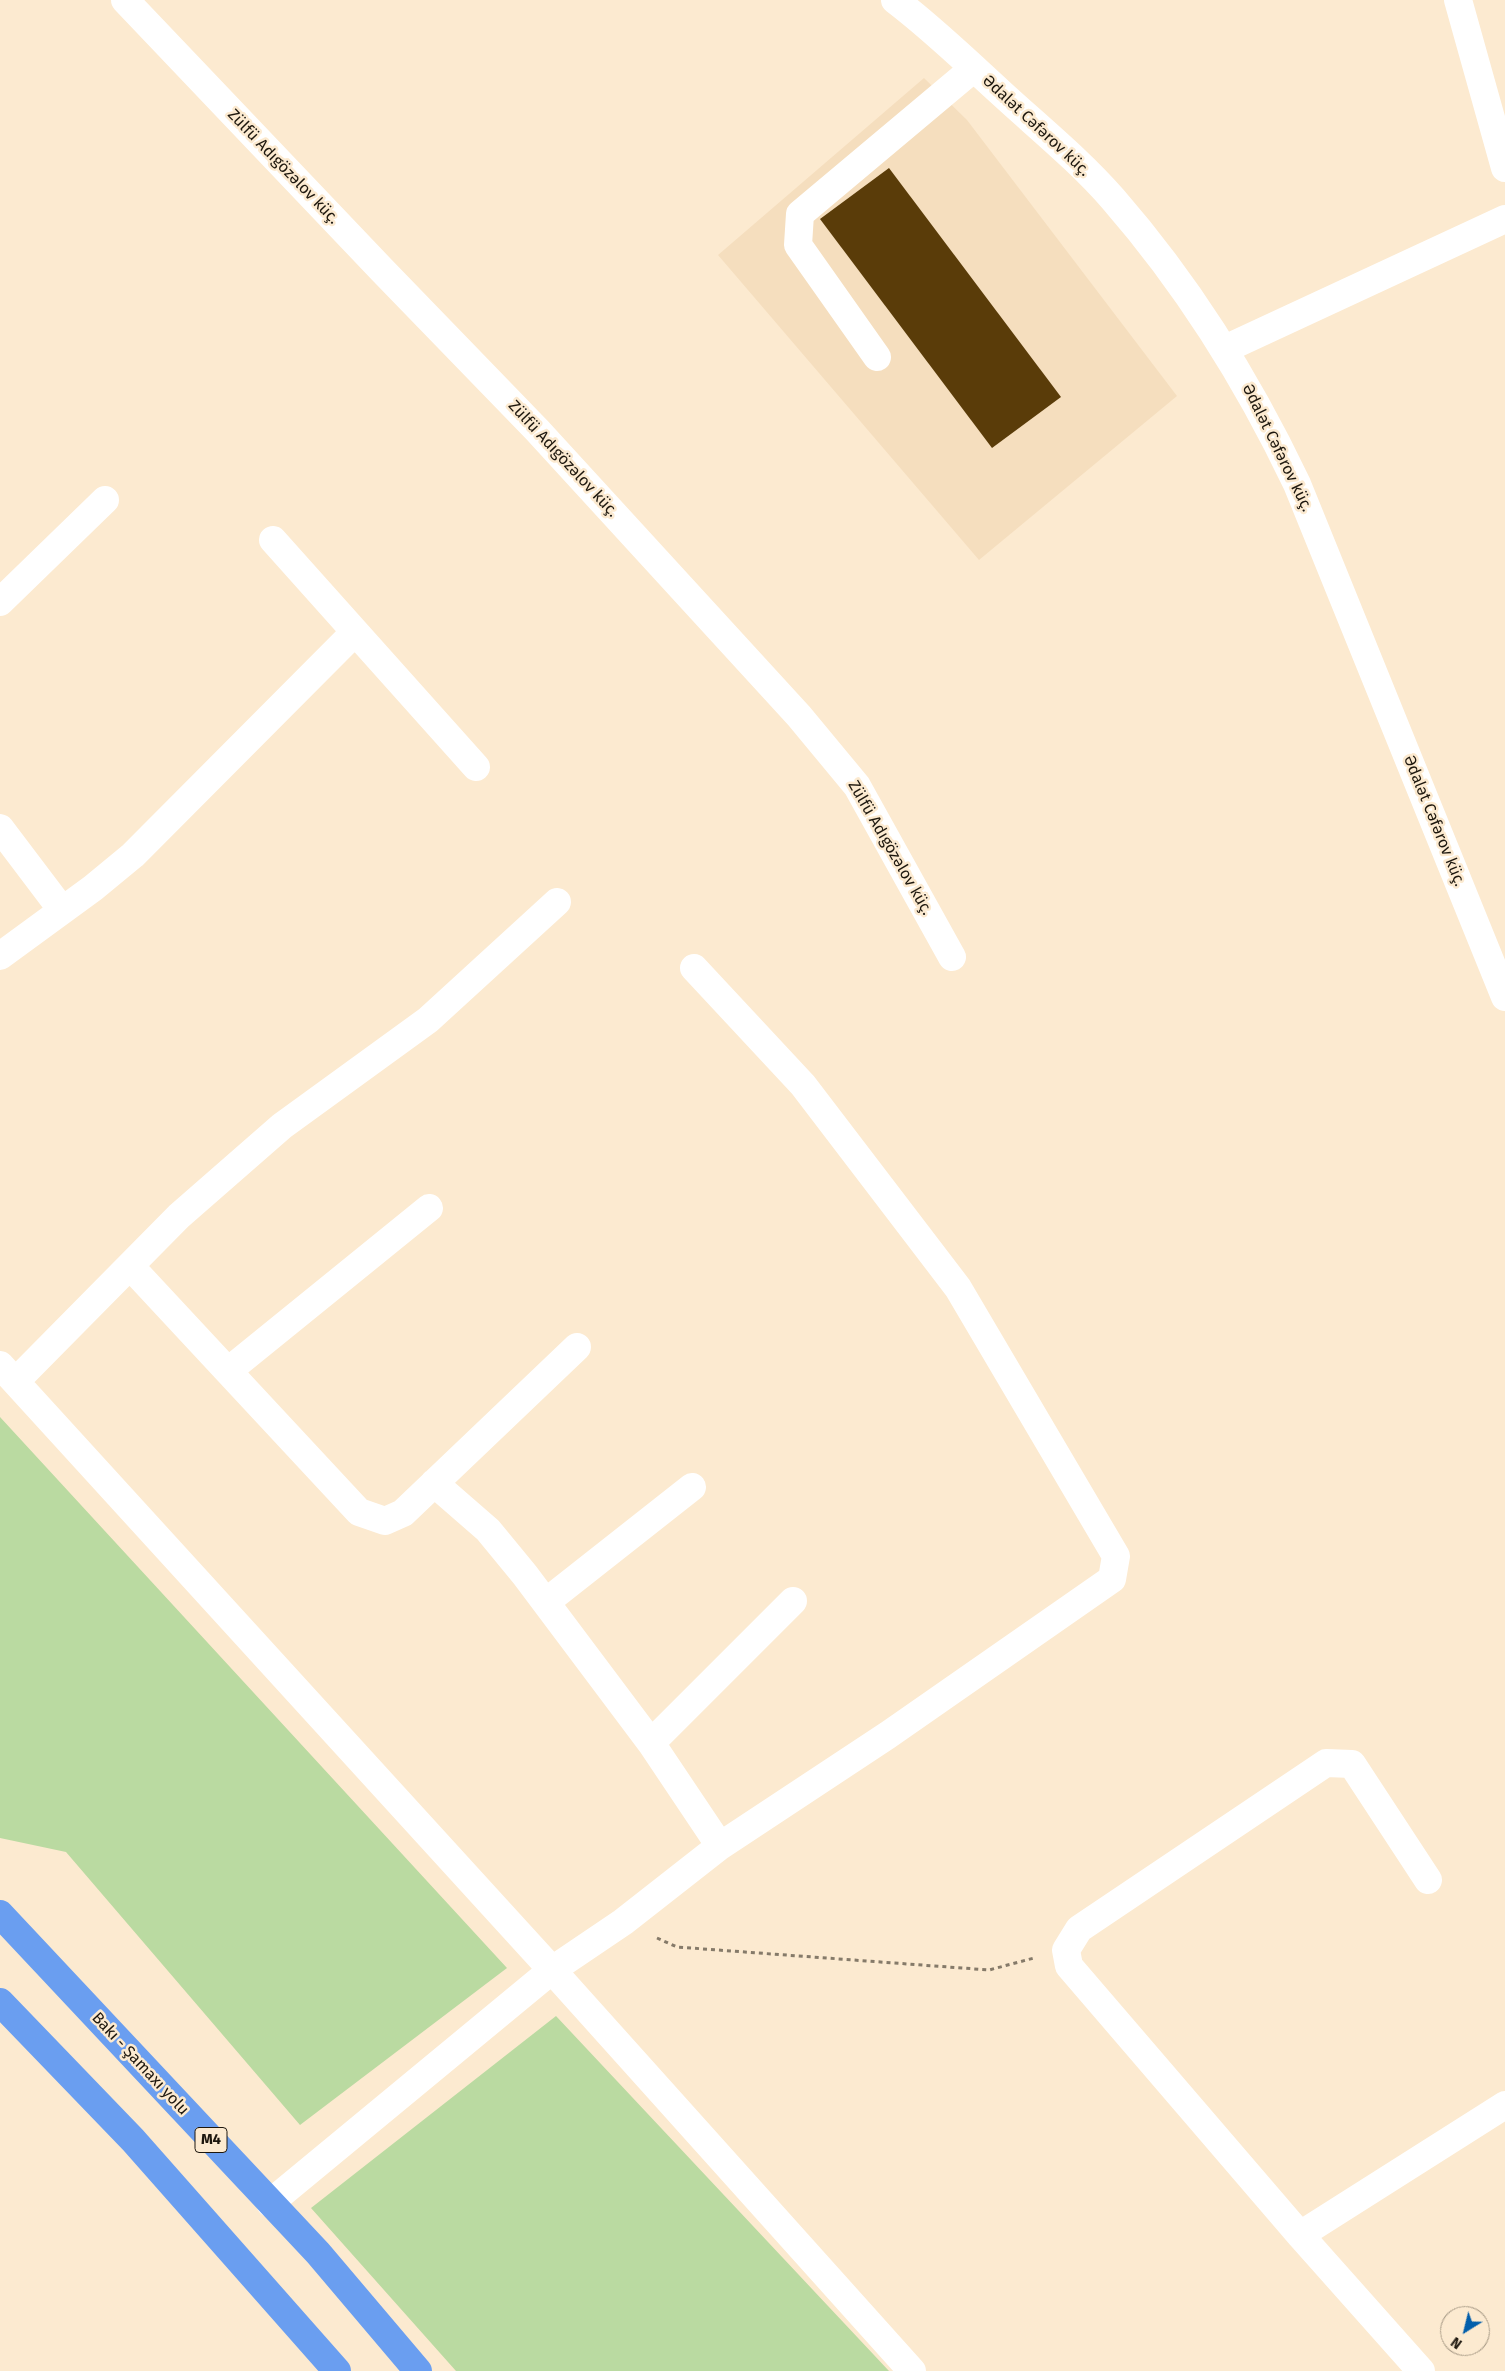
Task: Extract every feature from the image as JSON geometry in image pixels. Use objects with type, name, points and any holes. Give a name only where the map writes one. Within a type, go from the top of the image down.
[{"type":"highway","name":"Bakı - Şamaxı yolu","points":[[0,1914],[318,2254],[418,2371]]},
{"type":"highway","points":[[0,2002],[133,2140],[337,2371]]},
{"type":"street","name":"Zülfü Adıgözəlov küç.","points":[[125,0],[537,430],[799,716],[857,786],[952,957]]},
{"type":"street","points":[[1458,0],[1505,168]]},
{"type":"street","name":"Ədalət Cəfərov küç.","points":[[914,5],[974,68],[1112,198],[1166,264],[1225,349],[1269,426],[1297,484],[1505,997]]},
{"type":"street","points":[[876,357],[798,245],[800,214],[974,68]]},
{"type":"street","points":[[1225,349],[1505,219]]},
{"type":"street","points":[[0,602],[106,500]]},
{"type":"street","points":[[273,540],[354,633],[476,767]]},
{"type":"street","points":[[0,956],[93,888],[132,855],[354,633]]},
{"type":"street","points":[[0,828],[62,910]]},
{"type":"street","points":[[557,902],[428,1020],[282,1126],[179,1216],[131,1266],[8,1373],[552,1970],[912,2371]]},
{"type":"street","points":[[270,2203],[552,1970],[623,1922],[720,1846],[888,1735],[1112,1579],[1116,1556],[958,1288],[803,1084],[694,968]]},
{"type":"street","points":[[228,1371],[429,1208]]},
{"type":"street","points":[[131,1266],[359,1512],[385,1521],[404,1513],[577,1347]]},
{"type":"street","points":[[434,1483],[488,1530],[546,1602],[651,1743],[720,1846]]},
{"type":"street","points":[[546,1602],[692,1487]]},
{"type":"street","points":[[651,1743],[793,1601]]},
{"type":"street","points":[[1421,2371],[1300,2235],[1069,1966],[1066,1950],[1079,1929],[1326,1763],[1352,1764],[1428,1880]]},
{"type":"street","points":[[1300,2235],[1505,2106]]},
{"type":"path","points":[[623,1922],[677,1947],[989,1970],[1066,1950]]},
{"type":"shaded area","points":[[924,78],[967,120],[1177,396],[979,560],[718,255]]},
{"type":"green space","points":[[0,1417],[507,1968],[300,2125],[66,1852],[0,1838]]},
{"type":"green space","points":[[556,2016],[889,2371],[456,2371],[311,2208]]},
{"type":"building","points":[[889,168],[1061,397],[992,448],[820,219]]}]
